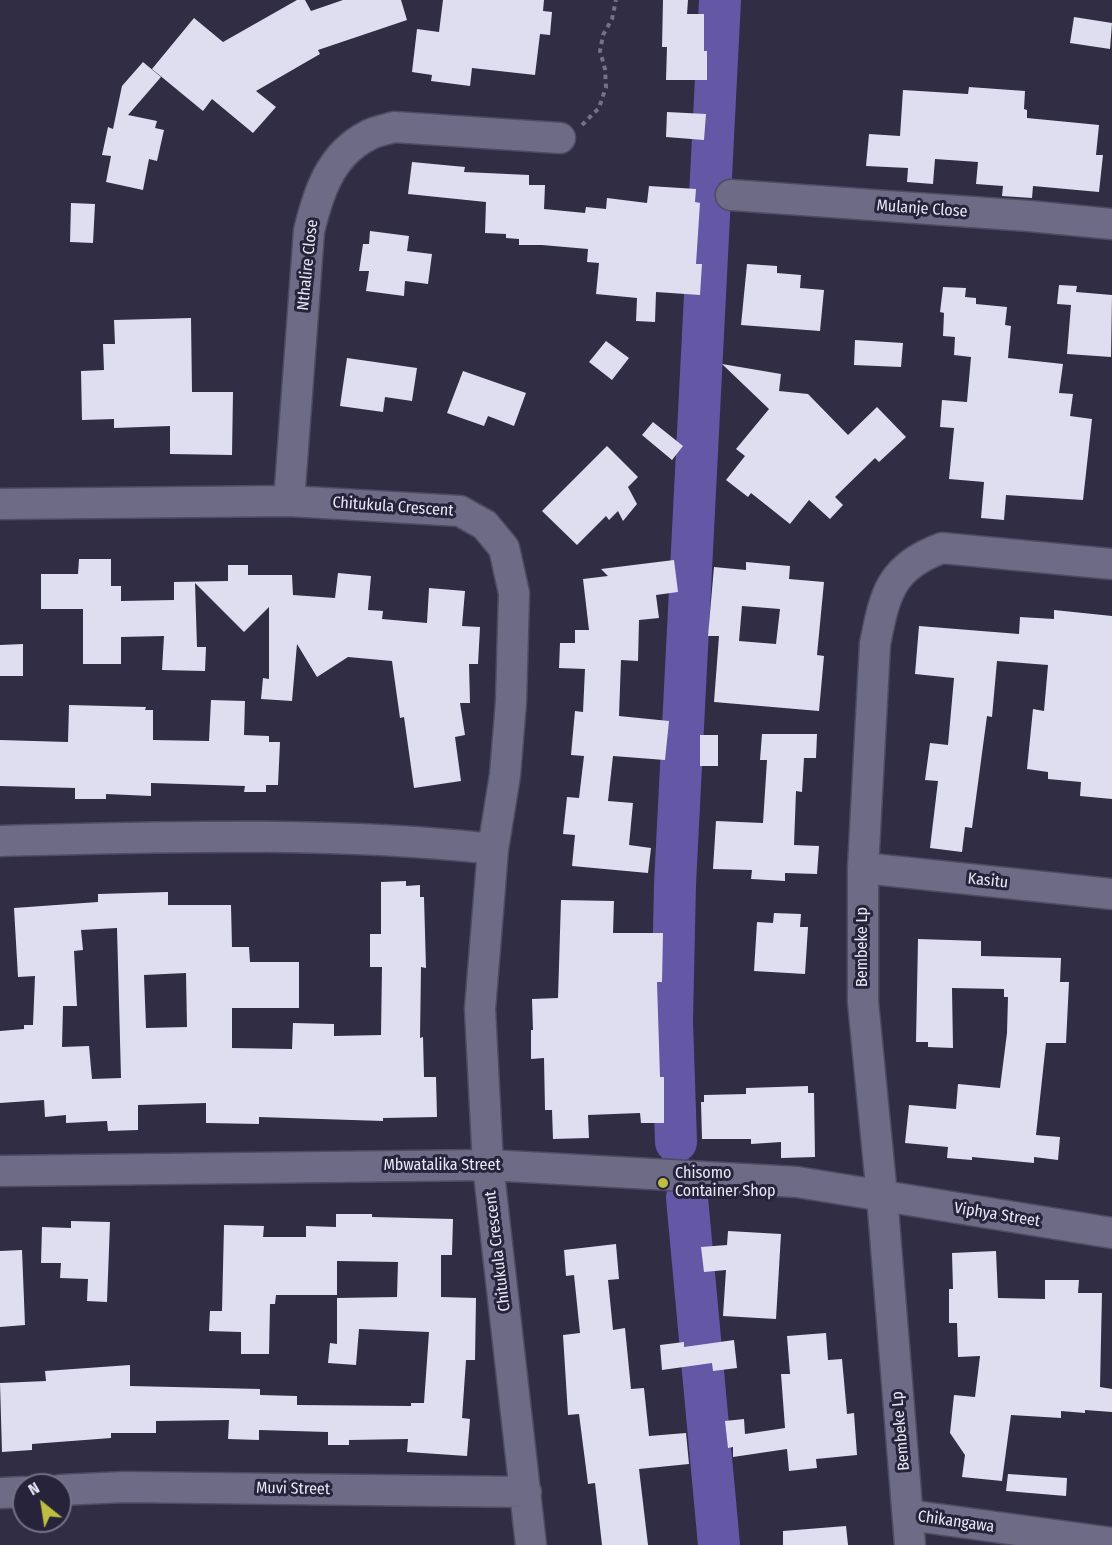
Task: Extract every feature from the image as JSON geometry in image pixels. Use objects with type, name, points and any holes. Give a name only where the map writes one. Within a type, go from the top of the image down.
[{"type":"street","name":"Nthalire Close","points":[[289,501],[309,231],[317,199],[331,168],[350,147],[369,135],[394,127],[560,138]]},
{"type":"street","name":"Mulanje Close","points":[[731,195],[1029,216],[1112,225]]},
{"type":"street","name":"Chitukula Crescent","points":[[0,504],[289,501],[460,510],[485,525],[504,548],[514,593],[512,647],[505,776],[493,849],[480,1009],[488,1165],[531,1545]]},
{"type":"street","name":"Bembeke Lp","points":[[910,1545],[882,1196],[863,1002],[863,868],[875,644],[882,611],[891,585],[903,570],[922,555],[942,548],[1112,564]]},
{"type":"street","points":[[0,841],[226,836],[388,840],[493,849]]},
{"type":"street","name":"Kasitu","points":[[863,868],[1112,894]]},
{"type":"street","name":"Mbwatalika Street","points":[[0,1171],[488,1165],[797,1182],[882,1196]]},
{"type":"street","name":"Viphya Street","points":[[882,1196],[1112,1233]]},
{"type":"street","name":"Muvi Street","points":[[72,1490],[136,1487],[526,1492]]},
{"type":"street","name":"Chikangawa","points":[[908,1515],[1112,1543]]},
{"type":"path","points":[[560,138],[586,123],[599,108],[606,87],[605,69],[600,51],[603,35],[612,19],[616,0]]},
{"type":"building","points":[[297,0],[305,0],[311,11],[343,0],[401,0],[407,20],[318,50],[320,54],[256,91],[276,107],[253,133],[212,99],[203,111],[152,69],[194,18],[223,42]]},
{"type":"building","points":[[443,0],[544,0],[543,11],[552,12],[550,35],[540,34],[535,75],[472,68],[470,86],[431,81],[432,75],[412,72],[417,29],[439,32]]},
{"type":"building","points":[[663,0],[688,0],[687,14],[704,14],[707,80],[666,80],[667,47],[662,47]]},
{"type":"building","points":[[1074,17],[1112,23],[1110,49],[1070,43]]},
{"type":"building","points":[[143,62],[161,77],[128,115],[157,121],[155,128],[164,130],[157,161],[149,159],[143,190],[106,182],[111,156],[102,155],[108,127],[113,129],[122,86]]},
{"type":"building","points":[[969,87],[1025,91],[1024,109],[1027,110],[1027,118],[1099,125],[1096,155],[1103,155],[1099,192],[1033,186],[1032,198],[1002,196],[1003,186],[976,184],[978,162],[935,159],[933,184],[907,182],[908,168],[866,166],[869,134],[900,136],[903,90],[968,94]]},
{"type":"building","points":[[667,112],[706,114],[704,140],[666,137]]},
{"type":"building","points":[[412,162],[465,167],[464,172],[529,175],[529,185],[545,185],[544,209],[585,213],[586,207],[606,209],[607,198],[647,203],[649,186],[696,189],[695,202],[700,203],[696,264],[702,264],[700,295],[656,292],[655,322],[636,321],[637,298],[596,294],[599,263],[587,262],[588,249],[519,245],[519,239],[506,238],[506,234],[485,233],[486,202],[408,194]]},
{"type":"building","points":[[71,203],[95,204],[93,243],[70,242]]},
{"type":"building","points":[[370,231],[409,236],[407,251],[432,254],[428,284],[405,281],[404,296],[366,291],[369,271],[359,271],[363,244],[369,244]]},
{"type":"building","points":[[747,264],[777,266],[777,273],[801,275],[800,288],[824,290],[820,331],[741,325]]},
{"type":"building","points":[[1059,285],[1077,286],[1076,292],[1112,295],[1111,357],[1067,354],[1071,305],[1057,304]]},
{"type":"building","points":[[943,287],[966,288],[965,297],[976,298],[976,304],[1007,307],[1005,325],[1011,326],[1008,358],[1063,364],[1059,393],[1073,394],[1070,416],[1092,419],[1083,500],[1006,495],[1004,520],[981,518],[984,482],[949,479],[954,428],[940,427],[942,400],[967,402],[971,357],[954,355],[955,337],[943,336],[944,313],[940,312]]},
{"type":"building","points":[[191,318],[192,392],[233,392],[232,455],[170,454],[170,426],[114,428],[114,419],[82,420],[81,371],[104,370],[103,344],[115,344],[114,320]]},
{"type":"building","points":[[855,340],[903,343],[901,367],[854,365]]},
{"type":"building","points":[[606,341],[629,358],[612,380],[589,362]]},
{"type":"building","points":[[347,358],[417,368],[412,401],[385,397],[383,412],[340,406]]},
{"type":"building","points":[[722,364],[781,374],[779,391],[808,394],[848,435],[877,407],[906,437],[879,462],[875,458],[835,497],[843,505],[830,519],[809,500],[790,524],[751,493],[748,497],[726,480],[745,456],[736,449],[769,409]]},
{"type":"building","points":[[463,371],[526,393],[514,426],[488,416],[484,426],[447,413]]},
{"type":"building","points":[[653,422],[683,446],[672,460],[642,435]]},
{"type":"building","points":[[607,446],[638,477],[628,487],[637,504],[623,521],[618,511],[609,520],[606,516],[577,545],[542,511]]},
{"type":"building","points":[[79,559],[111,559],[111,586],[121,586],[121,601],[174,600],[174,582],[228,581],[228,565],[248,565],[248,575],[292,575],[293,595],[335,598],[338,573],[371,576],[368,610],[383,611],[382,619],[427,623],[429,588],[465,591],[462,626],[480,627],[478,664],[469,664],[470,703],[460,703],[465,735],[455,737],[461,781],[414,788],[404,717],[400,718],[392,661],[348,657],[317,677],[297,644],[292,701],[261,699],[263,678],[269,679],[269,607],[244,632],[195,583],[197,647],[206,647],[205,671],[162,670],[164,636],[121,637],[121,664],[83,664],[83,609],[41,609],[41,574],[78,574]]},
{"type":"building","points":[[674,560],[678,592],[656,595],[659,618],[639,620],[638,661],[621,660],[619,716],[669,721],[665,760],[613,756],[608,801],[633,803],[629,845],[651,848],[648,873],[572,866],[575,835],[563,834],[567,797],[579,798],[584,756],[571,755],[575,711],[583,712],[585,669],[559,668],[560,643],[575,643],[575,630],[589,630],[583,579],[608,576],[601,569]]},
{"type":"building","points":[[746,562],[790,566],[789,579],[824,582],[817,655],[824,656],[819,711],[714,702],[719,636],[708,636],[714,567],[746,570]],"holes":[[[742,606],[780,609],[776,644],[739,641]]]},
{"type":"building","points":[[1054,610],[1112,616],[1112,799],[1080,796],[1081,782],[1048,779],[1048,772],[1027,769],[1033,709],[1044,711],[1048,665],[997,661],[992,717],[987,716],[972,828],[965,827],[962,852],[930,848],[938,781],[925,780],[930,743],[948,745],[954,678],[915,674],[919,626],[1019,634],[1020,617],[1054,619]]},
{"type":"building","points":[[23,644],[23,676],[0,676],[0,645]]},
{"type":"building","points":[[211,700],[245,701],[244,735],[269,736],[269,742],[280,742],[278,785],[266,785],[266,792],[244,792],[245,786],[151,783],[151,796],[106,794],[106,799],[75,799],[75,788],[0,786],[0,740],[68,742],[69,705],[146,707],[145,710],[153,710],[153,740],[209,741]]},
{"type":"building","points":[[762,734],[817,734],[816,758],[804,758],[802,792],[796,791],[794,845],[819,846],[817,874],[785,873],[785,881],[751,879],[752,870],[713,869],[716,821],[763,823],[767,760],[760,760]]},
{"type":"building","points":[[700,735],[718,735],[718,766],[700,766]]},
{"type":"building","points":[[406,881],[406,886],[420,885],[420,897],[424,897],[426,968],[421,967],[420,1038],[423,1037],[424,1077],[436,1077],[437,1117],[383,1118],[383,1121],[259,1117],[259,1124],[206,1123],[206,1103],[138,1105],[138,1130],[108,1131],[107,1121],[66,1123],[66,1115],[45,1117],[44,1100],[0,1103],[0,1031],[24,1029],[24,1025],[33,1025],[35,976],[18,977],[14,908],[98,902],[98,894],[168,892],[168,905],[231,905],[232,947],[249,947],[250,962],[299,962],[299,1008],[232,1008],[232,1048],[292,1049],[293,1023],[334,1024],[334,1036],[381,1035],[382,967],[370,967],[370,934],[381,934],[381,882]],"holes":[[[117,928],[121,1078],[92,1079],[89,1046],[62,1047],[63,1006],[77,1006],[74,951],[83,950],[81,930]],[[186,973],[187,1027],[146,1028],[144,975]]]},
{"type":"building","points":[[561,900],[614,901],[613,933],[663,933],[662,982],[657,982],[660,1077],[664,1077],[664,1123],[641,1123],[640,1113],[588,1115],[589,1138],[553,1139],[552,1110],[545,1110],[544,1058],[531,1059],[532,999],[558,998]]},
{"type":"building","points":[[774,913],[801,914],[800,927],[808,927],[805,974],[754,971],[757,922],[773,923]]},
{"type":"building","points":[[918,939],[981,941],[981,956],[1061,958],[1060,982],[1069,982],[1066,1043],[1046,1043],[1036,1135],[1060,1137],[1058,1160],[1034,1157],[1034,1163],[972,1157],[972,1160],[947,1158],[948,1147],[905,1143],[909,1105],[956,1109],[958,1084],[1000,1088],[1007,1033],[1008,997],[1004,997],[1004,989],[952,988],[953,1048],[928,1047],[928,1042],[916,1042]]},
{"type":"building","points":[[808,1086],[808,1093],[814,1093],[815,1157],[781,1158],[781,1142],[751,1144],[751,1139],[702,1139],[701,1102],[704,1102],[704,1095],[746,1094],[746,1088]]},
{"type":"building","points":[[336,1214],[453,1219],[452,1255],[441,1255],[441,1297],[476,1298],[475,1360],[466,1360],[462,1418],[470,1419],[467,1456],[407,1452],[408,1439],[349,1440],[349,1445],[328,1445],[328,1432],[259,1430],[259,1440],[228,1439],[229,1420],[156,1421],[156,1433],[111,1433],[111,1438],[32,1444],[32,1450],[2,1452],[0,1383],[46,1381],[45,1371],[130,1365],[130,1386],[260,1389],[260,1395],[297,1396],[297,1405],[411,1406],[411,1403],[424,1403],[429,1332],[359,1329],[356,1365],[328,1363],[330,1343],[337,1344],[337,1298],[397,1297],[398,1262],[337,1261],[337,1295],[276,1295],[275,1304],[270,1304],[269,1354],[241,1354],[241,1332],[209,1331],[210,1311],[222,1311],[224,1225],[264,1226],[263,1237],[306,1237],[306,1226],[336,1227]]},
{"type":"building","points":[[71,1221],[110,1222],[107,1302],[87,1301],[88,1279],[60,1278],[61,1263],[41,1263],[42,1227],[71,1228]]},
{"type":"building","points":[[728,1231],[781,1234],[776,1319],[723,1316],[726,1270],[704,1272],[701,1247],[727,1245]]},
{"type":"building","points":[[616,1244],[619,1279],[608,1280],[613,1330],[625,1328],[631,1389],[644,1388],[649,1436],[686,1433],[689,1464],[639,1469],[648,1545],[602,1545],[595,1483],[588,1484],[579,1414],[568,1415],[563,1335],[580,1333],[574,1275],[566,1276],[564,1250]]},
{"type":"building","points":[[22,1250],[25,1325],[0,1327],[0,1251]]},
{"type":"building","points":[[996,1251],[998,1298],[1045,1299],[1045,1280],[1079,1280],[1078,1293],[1102,1293],[1100,1387],[1112,1389],[1112,1412],[1061,1411],[1061,1418],[1011,1415],[1002,1481],[962,1477],[965,1455],[950,1433],[954,1395],[975,1397],[980,1356],[958,1357],[957,1323],[949,1323],[949,1289],[953,1289],[952,1253]]},
{"type":"building","points":[[826,1333],[828,1360],[842,1359],[847,1414],[854,1413],[857,1455],[816,1459],[817,1468],[789,1471],[787,1449],[733,1457],[733,1447],[728,1448],[725,1421],[744,1419],[745,1434],[785,1428],[781,1374],[790,1374],[787,1336]]},
{"type":"building","points":[[734,1340],[737,1368],[713,1371],[712,1363],[662,1370],[660,1345],[684,1342],[684,1347]]},
{"type":"building","points":[[1008,1474],[1067,1478],[1066,1496],[1006,1491]]},
{"type":"building","points":[[846,1526],[848,1545],[783,1545],[783,1531]]},
{"type":"waterway","points":[[676,1142],[672,1021],[675,884],[720,0]]},
{"type":"waterway","points":[[687,1198],[719,1545]]},
{"type":"place","name":"Chisomo Container Shop","points":[[663,1183]]}]
